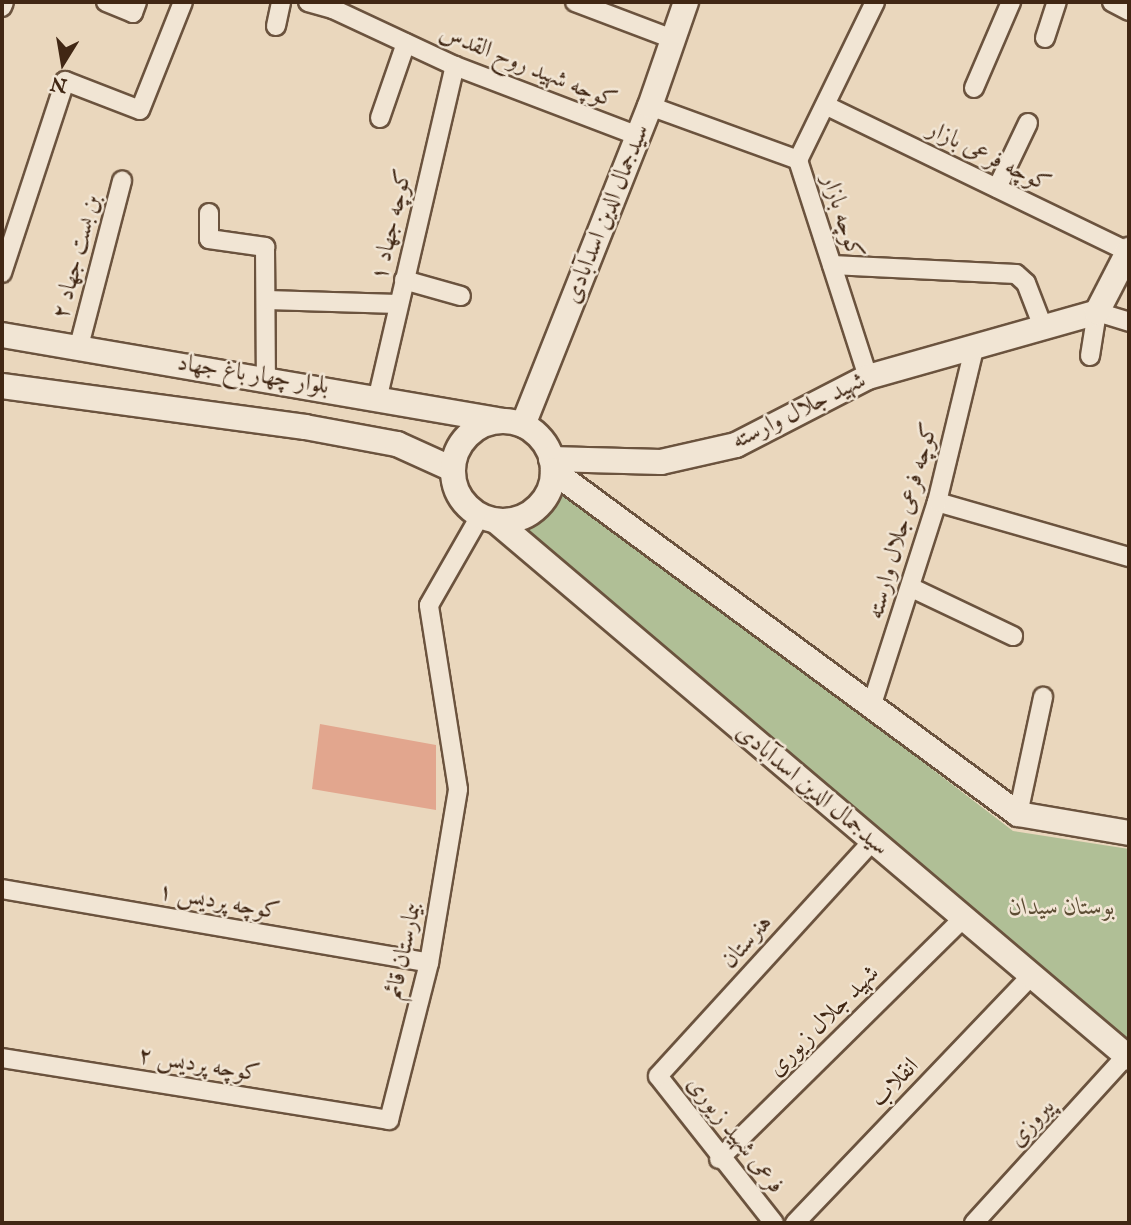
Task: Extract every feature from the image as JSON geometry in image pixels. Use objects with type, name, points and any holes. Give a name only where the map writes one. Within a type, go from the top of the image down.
[{"type":"main road","name":"سیدجمال الدین اسدآبادی","points":[[513,423],[638,136],[686,2]]},
{"type":"main road","points":[[1097,312],[1129,251]]},
{"type":"main road","name":"شهید جلال وارسته","points":[[552,465],[661,462],[736,445],[867,377],[974,349],[1097,312]]},
{"type":"main road","name":"بلوار چهار باغ جهاد","points":[[2,335],[379,396],[513,423]]},
{"type":"main road","name":"بلوار چهار باغ جهاد","points":[[2,386],[371,439],[397,444],[452,469]]},
{"type":"main road","points":[[552,465],[550,488],[535,508],[513,520],[488,518],[459,497],[452,469],[463,440],[488,423],[513,423],[539,436],[552,465],[1018,814],[1129,833]]},
{"type":"main road","name":"سیدجمال الدین اسدآبادی","points":[[488,518],[1128,1057]]},
{"type":"street","points":[[2,7],[4,2]]},
{"type":"street","points":[[106,2],[133,13],[137,2]]},
{"type":"street","points":[[2,273],[65,80],[141,110],[183,2]]},
{"type":"street","points":[[276,26],[281,2]]},
{"type":"street","name":"کوچه شهید روح القدس","points":[[308,2],[334,5],[455,66],[638,136]]},
{"type":"street","points":[[575,2],[673,39]]},
{"type":"street","name":"کوچه بازار","points":[[867,377],[798,160],[827,106],[875,2]]},
{"type":"street","points":[[974,88],[1011,2]]},
{"type":"street","points":[[1045,38],[1057,2]]},
{"type":"street","points":[[1112,2],[1129,11]]},
{"type":"street","points":[[380,118],[406,43]]},
{"type":"street","name":"کوچه جهاد ۱","points":[[379,396],[398,304],[455,66]]},
{"type":"street","points":[[650,106],[798,160]]},
{"type":"street","name":"کوچه فرعی بازار","points":[[827,106],[1129,251]]},
{"type":"street","points":[[997,188],[1028,123]]},
{"type":"street","name":"بن بست جهاد ۲","points":[[79,346],[122,181]]},
{"type":"street","points":[[209,213],[209,239],[265,247],[265,377]]},
{"type":"street","points":[[832,265],[1016,274],[1026,283],[1043,327]]},
{"type":"street","points":[[404,280],[461,296]]},
{"type":"street","points":[[267,300],[398,304]]},
{"type":"street","points":[[1090,356],[1097,312],[1129,322]]},
{"type":"street","name":"کوچه فرعی جلال وارسته","points":[[872,704],[912,588],[937,502],[974,349]]},
{"type":"street","points":[[937,502],[1129,557]]},
{"type":"street","name":"بیمارستان قائم","points":[[389,1120],[429,963],[458,789],[429,605],[488,518]]},
{"type":"street","points":[[912,588],[1013,636]]},
{"type":"street","points":[[1018,814],[1043,697]]},
{"type":"street","name":"هنرستان","points":[[658,1076],[872,842]]},
{"type":"street","name":"کوچه پردیس ۱","points":[[2,890],[429,963]]},
{"type":"street","name":"شهید جلال زیوری","points":[[720,1158],[962,919]]},
{"type":"street","name":"انقلاب","points":[[795,1223],[1031,976]]},
{"type":"street","name":"پیروزی","points":[[974,1223],[1128,1057]]},
{"type":"street","name":"کوچه پردیس ۲","points":[[2,1058],[389,1120]]},
{"type":"street","name":"فرعی شهید زیوری","points":[[658,1076],[720,1158],[774,1223]]},
{"type":"green space","name":"بوستان سیدان","points":[[561,485],[1013,831],[1129,849],[1129,1041],[513,529],[539,519]]},
{"type":"building","points":[[320,724],[436,745],[436,810],[312,789]]}]
